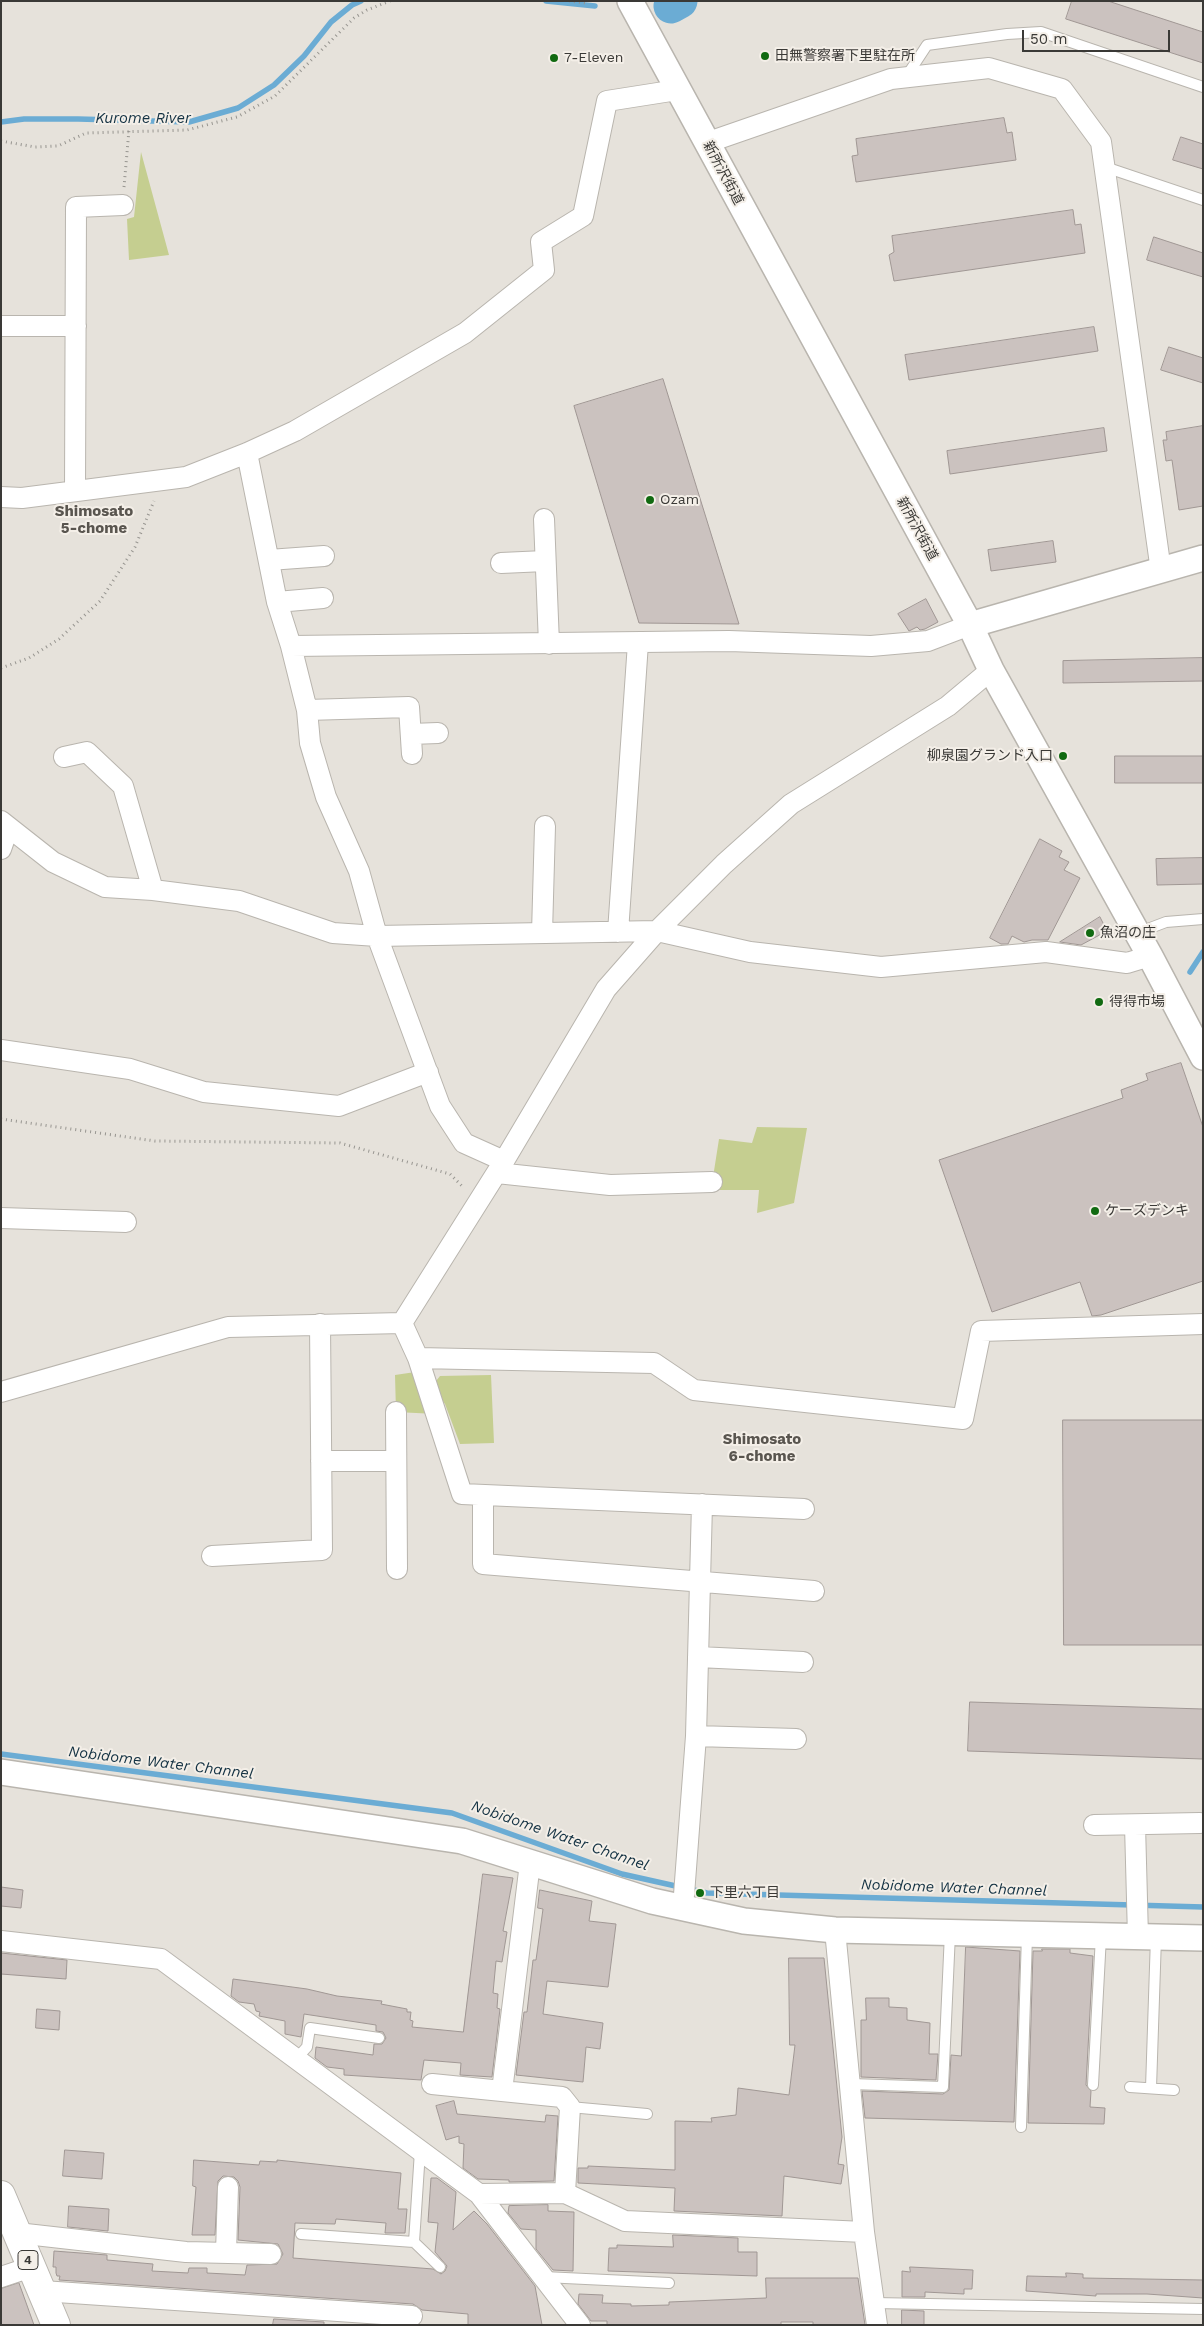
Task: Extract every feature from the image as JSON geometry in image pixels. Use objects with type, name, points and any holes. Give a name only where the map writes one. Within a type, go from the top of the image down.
[{"type":"main road","name":"4","points":[[1,2195],[56,2325]]},
{"type":"street","name":"新所沢街道","points":[[630,1],[676,90],[970,625],[992,670],[1150,956],[1203,1057]]},
{"type":"street","points":[[706,143],[891,79],[989,68],[1062,89],[1101,142],[1161,571]]},
{"type":"street","points":[[1,497],[22,498],[186,477],[247,453],[295,431],[465,333],[544,270],[542,242],[583,216],[607,101],[676,90]]},
{"type":"street","points":[[75,491],[76,207],[123,205]]},
{"type":"street","points":[[1,326],[76,326]]},
{"type":"street","points":[[247,453],[277,602],[291,646],[307,710],[310,743],[326,797],[359,871],[377,936],[440,1106],[464,1143],[501,1167],[610,1185],[712,1182]]},
{"type":"street","points":[[544,519],[549,644]]},
{"type":"street","points":[[269,560],[324,556]]},
{"type":"street","points":[[291,646],[729,641],[872,646],[928,642],[970,625],[1203,558]]},
{"type":"street","points":[[501,563],[545,561]]},
{"type":"street","points":[[277,602],[323,598]]},
{"type":"street","points":[[618,932],[638,643]]},
{"type":"street","points":[[402,1322],[501,1167],[606,989],[657,931],[724,864],[791,804],[948,706],[992,670]]},
{"type":"street","points":[[307,710],[409,707],[411,744],[438,733]]},
{"type":"street","points":[[64,757],[87,752],[123,786],[153,890]]},
{"type":"street","points":[[1,849],[5,825],[54,862],[104,887],[153,890],[239,900],[333,934],[377,936],[657,931],[750,952],[881,968],[1046,952],[1127,963],[1150,956]]},
{"type":"street","points":[[542,933],[545,826]]},
{"type":"street","points":[[1,1050],[130,1069],[204,1092],[339,1106],[428,1072]]},
{"type":"street","points":[[2,1221],[126,1222]]},
{"type":"street","points":[[1,1392],[228,1327],[402,1322]]},
{"type":"street","points":[[402,1322],[418,1358],[462,1494],[804,1509]]},
{"type":"street","points":[[212,1556],[322,1550],[320,1324]]},
{"type":"street","points":[[418,1358],[654,1363],[694,1390],[963,1419],[981,1331],[1203,1324]]},
{"type":"street","points":[[396,1412],[396,1569]]},
{"type":"street","points":[[321,1461],[395,1461]]},
{"type":"street","points":[[483,1496],[483,1564],[700,1580],[814,1591]]},
{"type":"street","points":[[683,1902],[696,1736],[702,1504]]},
{"type":"street","points":[[698,1657],[803,1662]]},
{"type":"street","points":[[696,1736],[796,1739]]},
{"type":"street","points":[[1,1772],[462,1841],[652,1901],[683,1902],[744,1921],[835,1930],[1101,1936],[1144,1931],[1203,1938]]},
{"type":"street","points":[[1094,1825],[1200,1823]]},
{"type":"street","points":[[1135,1825],[1137,1893],[1144,1931]]},
{"type":"street","points":[[502,2091],[530,1863]]},
{"type":"street","points":[[835,1930],[864,2232],[877,2325]]},
{"type":"street","points":[[1,1940],[161,1959],[479,2194],[580,2325]]},
{"type":"street","points":[[432,2084],[562,2097],[570,2107],[565,2193]]},
{"type":"street","points":[[226,2253],[228,2187]]},
{"type":"street","points":[[479,2194],[565,2193],[625,2221],[864,2232]]},
{"type":"street","points":[[17,2233],[186,2252],[271,2254]]},
{"type":"street","points":[[1,2277],[412,2316]]},
{"type":"lane","points":[[906,77],[928,45],[1007,34],[1041,32],[1203,87]]},
{"type":"lane","points":[[1105,167],[1203,200]]},
{"type":"lane","points":[[1137,933],[1166,922],[1203,919]]},
{"type":"lane","points":[[1144,1931],[1151,2088]]},
{"type":"lane","points":[[851,2084],[943,2087],[950,1933]]},
{"type":"lane","points":[[1020,2127],[1027,1935]]},
{"type":"lane","points":[[1094,2085],[1101,1936]]},
{"type":"lane","points":[[296,2059],[307,2047],[310,2028],[379,2038]]},
{"type":"lane","points":[[1130,2087],[1174,2090]]},
{"type":"lane","points":[[570,2107],[647,2114]]},
{"type":"lane","points":[[414,2242],[420,2150]]},
{"type":"lane","points":[[301,2234],[414,2242],[440,2267]]},
{"type":"lane","points":[[543,2277],[669,2283]]},
{"type":"lane","points":[[874,2303],[1203,2309]]},
{"type":"path","points":[[1,141],[35,147],[58,146],[86,133],[129,130],[187,130],[237,117],[251,111],[275,96],[354,18],[367,10],[390,1]]},
{"type":"path","points":[[569,1],[586,3],[586,1]]},
{"type":"path","points":[[123,205],[129,130]]},
{"type":"path","points":[[1,668],[29,658],[59,639],[100,601],[135,547],[163,480]]},
{"type":"path","points":[[1,1119],[155,1141],[340,1144],[450,1174],[478,1203]]},
{"type":"green space","points":[[141,152],[169,255],[129,260],[127,219],[134,217]]},
{"type":"green space","points":[[757,1127],[807,1128],[794,1203],[757,1213],[759,1190],[711,1190],[719,1139],[752,1143]]},
{"type":"green space","points":[[422,1371],[436,1414],[396,1412],[395,1375]]},
{"type":"green space","points":[[491,1375],[494,1443],[460,1444],[445,1404],[432,1386],[440,1376]]},
{"type":"building","points":[[1072,1],[1108,1],[1203,32],[1203,63],[1066,19]]},
{"type":"building","points":[[1004,118],[1007,133],[1012,132],[1016,160],[856,182],[852,156],[858,155],[856,139]]},
{"type":"building","points":[[1181,137],[1203,144],[1203,169],[1173,160]]},
{"type":"building","points":[[1073,210],[1075,225],[1081,224],[1085,253],[894,281],[889,255],[894,252],[892,236]]},
{"type":"building","points":[[1154,237],[1203,253],[1203,277],[1147,260]]},
{"type":"building","points":[[1094,327],[1098,351],[909,380],[905,355]]},
{"type":"building","points":[[1169,347],[1203,358],[1203,383],[1161,370]]},
{"type":"building","points":[[663,379],[739,624],[639,623],[574,406]]},
{"type":"building","points":[[1203,426],[1203,506],[1179,510],[1172,460],[1166,461],[1163,440],[1167,440],[1166,432]]},
{"type":"building","points":[[1104,428],[1107,451],[950,474],[947,451]]},
{"type":"building","points":[[1053,541],[1056,562],[991,571],[988,550]]},
{"type":"building","points":[[926,599],[938,622],[925,629],[920,630],[917,627],[909,631],[898,614]]},
{"type":"building","points":[[1203,658],[1203,681],[1063,683],[1063,661]]},
{"type":"building","points":[[1115,756],[1203,756],[1203,783],[1115,783]]},
{"type":"building","points":[[1040,839],[1062,851],[1059,857],[1069,862],[1064,870],[1080,878],[1048,940],[1024,942],[1012,936],[1008,944],[1001,944],[990,938]]},
{"type":"building","points":[[1203,858],[1203,884],[1157,885],[1156,859]]},
{"type":"building","points":[[1100,917],[1107,931],[1081,945],[1060,942]]},
{"type":"building","points":[[1181,1063],[1203,1127],[1203,1281],[1101,1315],[1092,1316],[1080,1282],[992,1312],[939,1160],[1123,1098],[1121,1090],[1148,1080],[1146,1074]]},
{"type":"building","points":[[1063,1420],[1203,1420],[1203,1645],[1064,1645]]},
{"type":"building","points":[[970,1702],[1203,1709],[1203,1759],[968,1751]]},
{"type":"building","points":[[483,1874],[513,1878],[503,1931],[507,1932],[502,1962],[496,1961],[493,1993],[498,1994],[497,2008],[500,2009],[492,2077],[460,2075],[461,2063],[424,2060],[421,2080],[344,2075],[344,2069],[327,2067],[315,2058],[316,2047],[373,2055],[374,2044],[382,2044],[386,2038],[383,2032],[376,2031],[376,2025],[304,2014],[301,2037],[285,2034],[285,2021],[259,2016],[260,2012],[256,2011],[254,2004],[239,2002],[231,1996],[233,1979],[307,1989],[337,1996],[382,2001],[381,2004],[407,2009],[407,2012],[411,2012],[410,2020],[413,2021],[412,2027],[463,2032]]},
{"type":"building","points":[[1,1887],[23,1890],[21,1908],[1,1906]]},
{"type":"building","points":[[540,1890],[592,1901],[589,1921],[616,1924],[608,1987],[547,1981],[543,2014],[603,2023],[600,2049],[586,2047],[583,2082],[516,2075],[524,2012],[527,2012],[533,1960],[536,1960],[543,1909],[538,1908]]},
{"type":"building","points":[[966,1947],[1020,1951],[1014,2122],[865,2118],[862,2091],[943,2094],[949,2090],[951,2055],[961,2056]]},
{"type":"building","points":[[1042,1949],[1070,1949],[1070,1953],[1093,1956],[1086,2085],[1091,2091],[1090,2107],[1105,2108],[1104,2124],[1028,2123],[1033,1951],[1042,1951]]},
{"type":"building","points":[[1,1953],[67,1960],[66,1979],[1,1974]]},
{"type":"building","points":[[789,1958],[824,1958],[842,2137],[838,2164],[844,2165],[841,2184],[784,2176],[782,2216],[674,2211],[675,2188],[578,2183],[578,2168],[588,2168],[588,2166],[675,2170],[675,2121],[712,2122],[711,2118],[736,2115],[738,2088],[789,2095],[795,2045],[790,2045]]},
{"type":"building","points":[[866,1998],[889,1998],[889,2007],[907,2008],[907,2020],[930,2023],[929,2054],[938,2054],[936,2080],[861,2077],[861,2020],[866,2020]]},
{"type":"building","points":[[37,2009],[60,2011],[59,2030],[36,2028]]},
{"type":"building","points":[[454,2101],[457,2114],[545,2122],[546,2115],[558,2116],[554,2181],[509,2182],[509,2180],[478,2179],[463,2168],[464,2144],[459,2143],[459,2136],[446,2140],[436,2106]]},
{"type":"building","points":[[65,2150],[104,2153],[102,2179],[63,2176]]},
{"type":"building","points":[[194,2160],[259,2165],[260,2161],[277,2162],[277,2160],[401,2173],[398,2209],[407,2209],[405,2233],[385,2233],[386,2223],[336,2219],[335,2224],[295,2223],[293,2258],[433,2269],[441,2274],[447,2266],[435,2252],[438,2223],[428,2222],[431,2178],[437,2178],[456,2192],[453,2230],[474,2211],[487,2224],[535,2286],[542,2325],[468,2325],[468,2314],[422,2310],[413,2304],[59,2280],[60,2276],[57,2276],[56,2267],[53,2267],[54,2251],[107,2255],[107,2260],[153,2264],[152,2271],[188,2273],[189,2268],[207,2268],[207,2273],[245,2275],[247,2265],[277,2264],[283,2254],[278,2244],[238,2240],[240,2187],[234,2177],[223,2176],[218,2181],[215,2235],[192,2235],[196,2187],[193,2186]]},
{"type":"building","points":[[548,2205],[548,2211],[574,2212],[573,2271],[553,2270],[536,2249],[536,2230],[521,2229],[508,2213],[509,2206]]},
{"type":"building","points":[[69,2206],[109,2209],[108,2231],[68,2227]]},
{"type":"building","points":[[673,2235],[738,2238],[738,2252],[757,2252],[757,2276],[608,2271],[609,2248],[617,2248],[617,2245],[673,2247]]},
{"type":"building","points":[[910,2267],[973,2270],[972,2289],[964,2289],[964,2294],[925,2292],[925,2297],[902,2297],[902,2271],[910,2272]]},
{"type":"building","points":[[1066,2273],[1083,2274],[1083,2278],[1203,2280],[1203,2298],[1147,2294],[1096,2294],[1096,2296],[1026,2291],[1027,2276],[1066,2277]]},
{"type":"building","points":[[766,2278],[858,2278],[865,2325],[813,2325],[813,2322],[781,2322],[781,2325],[607,2325],[607,2321],[591,2321],[578,2304],[579,2294],[603,2295],[602,2303],[631,2304],[631,2306],[669,2305],[669,2302],[766,2298]]},
{"type":"building","points":[[19,2283],[34,2325],[1,2325],[1,2289]]},
{"type":"building","points":[[902,2310],[924,2311],[924,2325],[902,2325]]},
{"type":"building","points":[[274,2319],[324,2322],[324,2325],[273,2325]]},
{"type":"waterway","name":"Kurome River","points":[[1,122],[24,119],[189,122],[238,108],[274,85],[304,56],[331,22],[352,5],[361,1]]},
{"type":"waterway","name":"Kurome River","points":[[546,1],[595,6]]},
{"type":"waterway","name":"Kurome River","points":[[671,6],[680,1]]},
{"type":"waterway","points":[[1190,972],[1203,952]]},
{"type":"waterway","name":"Nobidome Water Channel","points":[[1,1754],[452,1813],[622,1874],[707,1893],[1203,1907]]},
{"type":"place","name":"田無警察署下里駐在所","points":[[765,56]]},
{"type":"place","name":"7-Eleven","points":[[554,58]]},
{"type":"place","name":"Ozam","points":[[650,500]]},
{"type":"place","name":"柳泉園グランド入口","points":[[1063,756]]},
{"type":"place","name":"魚沼の庄","points":[[1090,933]]},
{"type":"place","name":"得得市場","points":[[1099,1002]]},
{"type":"place","name":"ケーズデンキ","points":[[1095,1211]]},
{"type":"place","name":"下里六丁目","points":[[700,1893]]},
{"type":"district","name":"Shimosato 5-chome","points":[[94,520]]},
{"type":"district","name":"Shimosato 6-chome","points":[[762,1448]]}]
